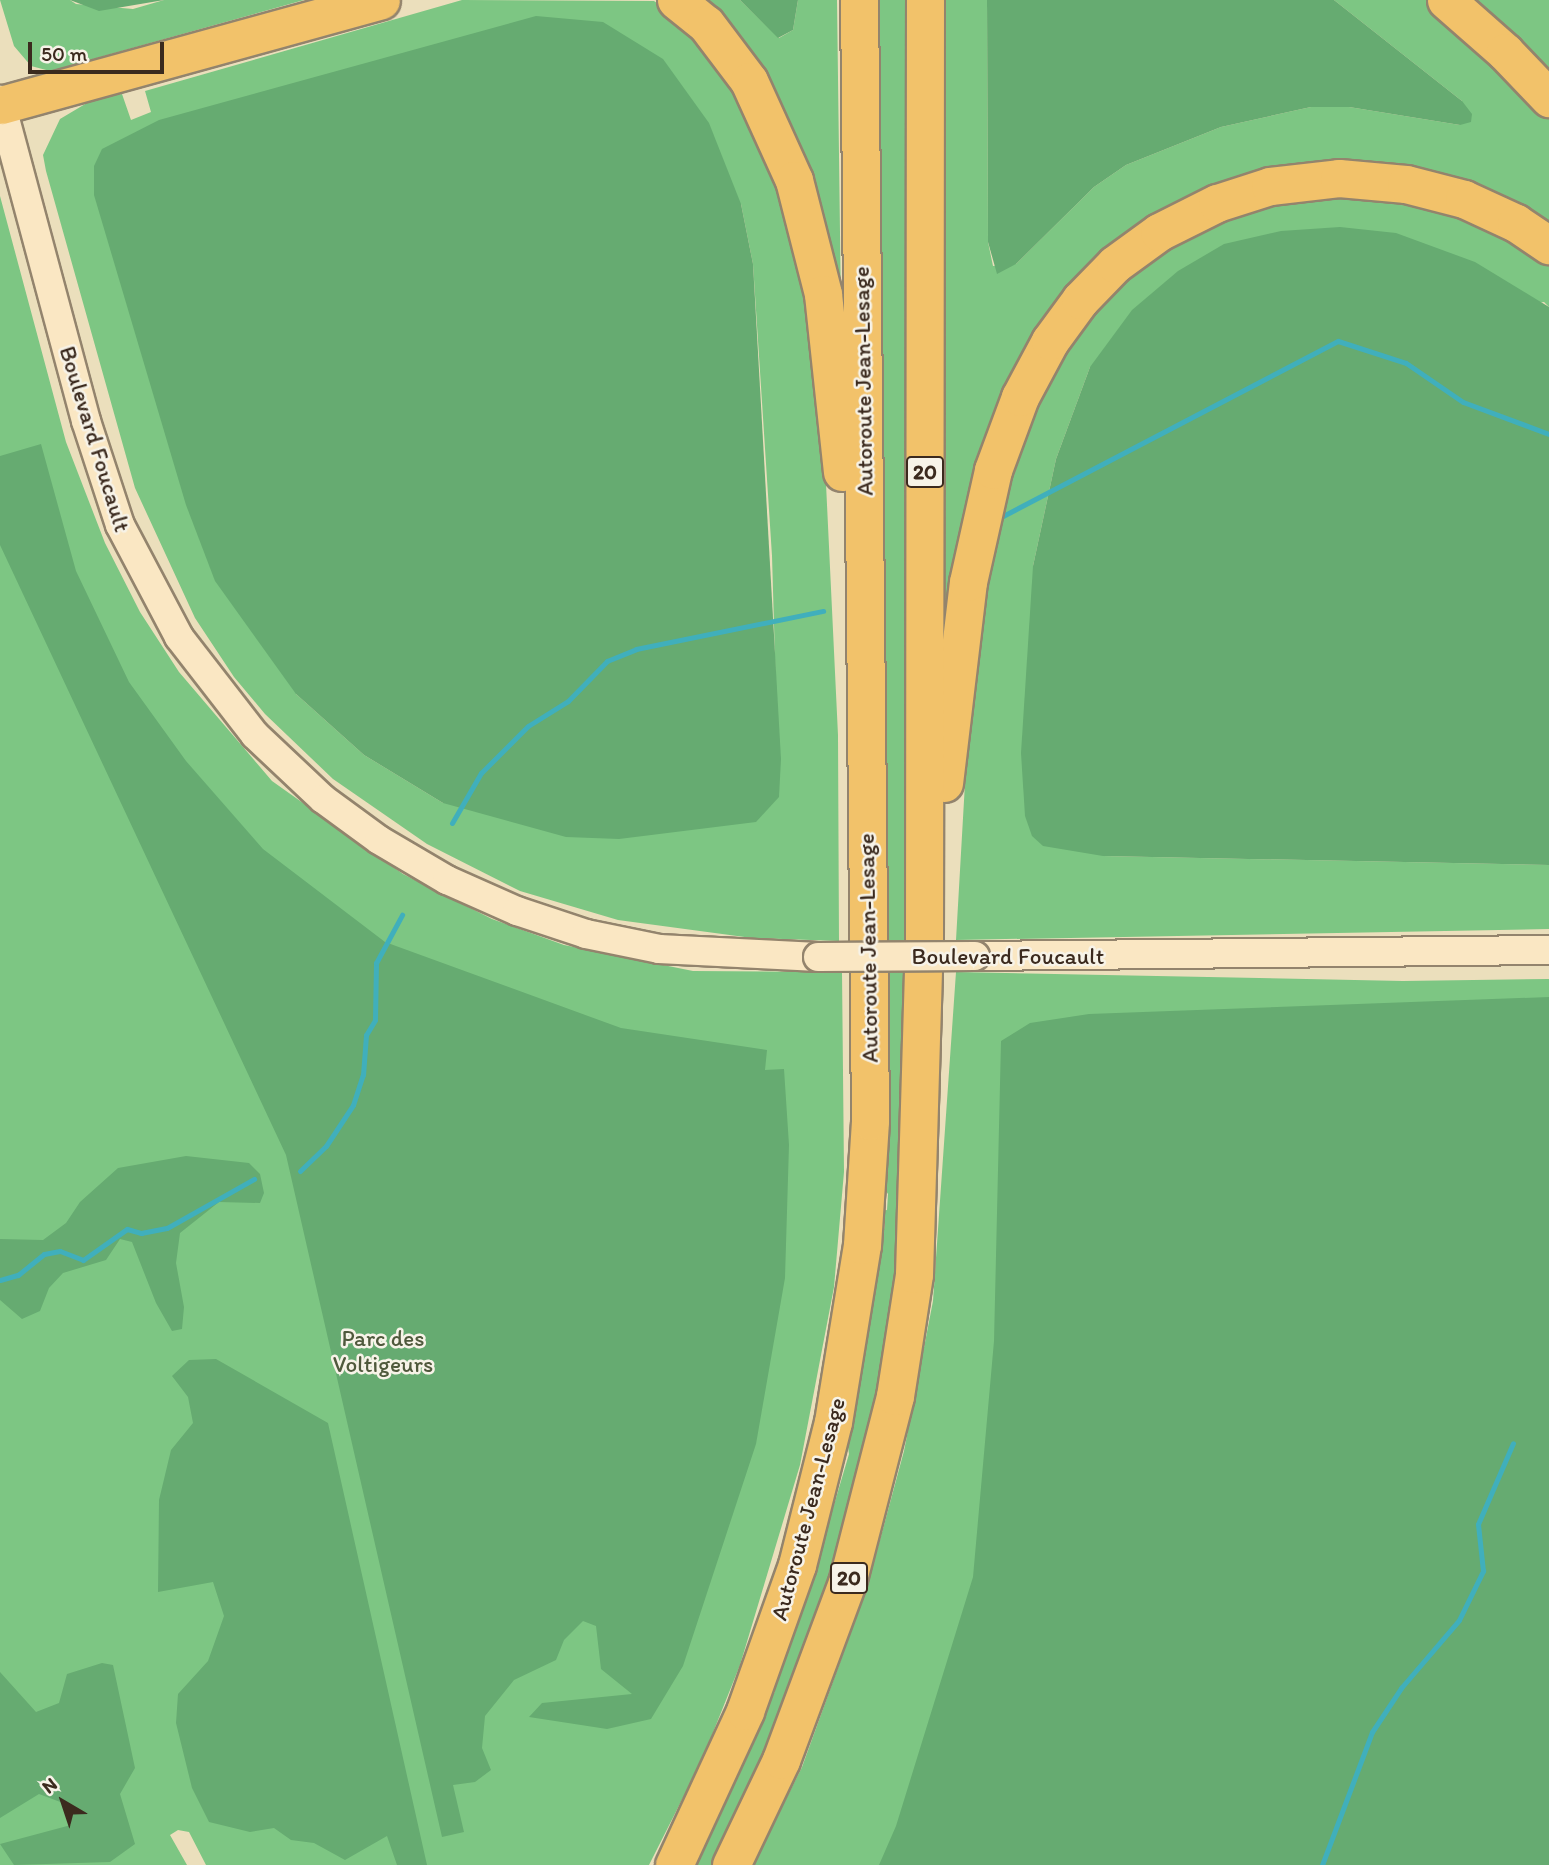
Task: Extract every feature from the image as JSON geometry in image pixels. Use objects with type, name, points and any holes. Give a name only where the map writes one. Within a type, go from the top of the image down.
[{"type":"highway","points":[[1,103],[381,0]]},
{"type":"highway","points":[[677,0],[718,38],[758,96],[781,144],[805,216],[826,313],[866,699]]},
{"type":"highway","name":"Autoroute Jean-Lesage","points":[[674,1865],[734,1738],[785,1604],[818,1490],[853,1315],[869,1142],[859,0]]},
{"type":"highway","name":"20","points":[[731,1865],[777,1770],[830,1634],[868,1508],[895,1396],[917,1232],[924,944],[925,0]]},
{"type":"highway","points":[[1446,0],[1506,51],[1549,98]]},
{"type":"highway","points":[[924,944],[967,595],[985,499],[1030,376],[1055,333],[1091,287],[1129,253],[1188,216],[1252,191],[1322,178],[1387,181],[1445,194],[1499,214],[1549,245]]},
{"type":"street","name":"Boulevard Foucault","points":[[1,103],[94,452],[123,532],[179,637],[223,699],[266,747],[323,799],[386,845],[447,880],[517,911],[586,934],[659,949],[721,956],[1549,950]]},
{"type":"green space","points":[[0,0],[70,0],[76,4],[133,9],[164,0],[304,0],[50,71],[31,66],[14,46]]},
{"type":"green space","points":[[70,0],[164,0],[99,11]]},
{"type":"green space","points":[[462,0],[654,1],[682,20],[730,77],[767,151],[809,307],[823,421],[838,735],[839,941],[752,938],[618,920],[520,891],[427,844],[333,779],[265,714],[234,677],[195,618],[135,488],[43,155],[60,119],[97,97],[122,94],[131,120],[151,112],[145,91]],"holes":[[[741,204],[753,264],[772,556],[779,797],[443,803],[364,755],[296,694]]]},
{"type":"green space","points":[[696,0],[740,0],[779,38],[793,30],[798,0],[837,0],[841,310]]},
{"type":"green space","points":[[740,0],[798,0],[793,30],[778,38]]},
{"type":"green space","points":[[875,0],[908,0],[911,941],[883,941]]},
{"type":"green space","points":[[945,0],[987,0],[988,242],[993,266],[1016,264],[1094,187],[1126,165],[1221,127],[1311,107],[1349,107],[1460,125],[1462,101],[1334,0],[1431,0],[1549,114],[1549,233],[1301,171],[1059,309],[954,614],[943,610]]},
{"type":"green space","points":[[987,0],[1334,0],[1462,101],[1472,114],[1471,122],[1460,125],[1349,107],[1311,107],[1221,127],[1126,165],[1094,187],[1016,264],[997,274],[988,242]]},
{"type":"green space","points":[[1469,0],[1549,0],[1549,76]]},
{"type":"green space","points":[[536,16],[603,22],[663,59],[709,123],[741,204],[753,264],[781,759],[779,797],[756,822],[619,839],[566,837],[443,803],[364,755],[296,694],[215,581],[186,505],[94,195],[94,166],[102,149],[159,120]]},
{"type":"green space","points":[[1370,194],[1467,217],[1513,239],[1549,266],[1549,307],[1544,302],[1090,367],[1056,459],[1033,566],[1103,856],[1549,865],[1549,929],[956,940],[970,696],[997,512],[1044,381],[1080,322],[1120,275],[1167,242],[1270,200]]},
{"type":"green space","name":"Parc des Voltigeurs","points":[[0,196],[66,442],[105,543],[140,612],[179,672],[272,781],[403,874],[492,919],[564,945],[693,971],[842,972],[844,1172],[834,1287],[800,1465],[740,1665],[702,1760],[649,1865],[206,1865],[189,1832],[178,1830],[170,1835],[187,1865],[0,1865]]},
{"type":"green space","points":[[1340,227],[1396,233],[1475,262],[1549,307],[1549,865],[1103,856],[1043,846],[1032,836],[1025,816],[1021,753],[1033,566],[1056,459],[1090,367],[1132,310],[1178,271],[1224,244],[1281,231]]},
{"type":"green space","points":[[41,444],[76,571],[129,682],[186,761],[263,849],[385,942],[621,1028],[767,1050],[765,1070],[784,1069],[789,1145],[785,1278],[756,1444],[683,1666],[651,1719],[607,1729],[529,1717],[542,1703],[632,1694],[601,1669],[596,1626],[583,1621],[564,1640],[556,1660],[514,1680],[485,1716],[482,1748],[491,1770],[475,1782],[453,1785],[464,1832],[442,1837],[286,1155],[0,545],[0,456]]},
{"type":"green space","points":[[883,972],[909,972],[899,1269],[885,1360],[854,1501],[805,1658],[713,1865],[693,1865],[758,1717],[764,1715],[775,1691],[769,1686],[805,1585],[810,1586],[849,1454],[846,1433],[885,1224],[880,1211],[887,1210],[888,1194],[882,1185]]},
{"type":"green space","points":[[956,972],[1403,981],[1549,979],[1549,1865],[753,1865],[802,1767],[867,1588],[904,1451],[933,1301]]},
{"type":"green space","points":[[1549,997],[1549,1865],[879,1865],[896,1826],[973,1577],[994,1341],[1001,1041],[1030,1023],[1089,1014]]},
{"type":"green space","points":[[186,1156],[249,1163],[260,1174],[264,1193],[260,1203],[219,1202],[180,1233],[176,1263],[184,1307],[182,1329],[172,1331],[156,1303],[132,1242],[120,1239],[106,1260],[63,1273],[49,1288],[40,1311],[22,1319],[0,1300],[0,1239],[43,1240],[66,1223],[80,1202],[118,1168]]},
{"type":"green space","points":[[216,1359],[328,1423],[427,1865],[397,1865],[387,1836],[345,1860],[314,1843],[291,1840],[274,1828],[250,1832],[209,1822],[192,1788],[176,1723],[178,1694],[208,1661],[224,1616],[213,1582],[158,1592],[159,1500],[171,1450],[193,1423],[188,1397],[172,1376],[189,1360]]},
{"type":"green space","points":[[102,1663],[113,1665],[135,1768],[120,1794],[135,1844],[110,1862],[14,1865],[0,1844],[71,1825],[63,1803],[39,1794],[0,1818],[0,1672],[36,1712],[59,1703],[67,1674]]},
{"type":"waterway","points":[[1001,517],[1338,341],[1406,363],[1463,402],[1549,434]]},
{"type":"waterway","points":[[452,823],[481,773],[528,726],[568,701],[607,661],[636,649],[823,611]]},
{"type":"waterway","points":[[300,1171],[326,1146],[353,1105],[363,1075],[366,1035],[375,1020],[376,963],[402,915]]},
{"type":"waterway","points":[[0,1280],[18,1275],[44,1254],[60,1251],[83,1260],[127,1229],[141,1233],[167,1228],[254,1179]]},
{"type":"waterway","points":[[1322,1865],[1372,1732],[1401,1688],[1459,1620],[1483,1571],[1478,1524],[1513,1443]]}]
